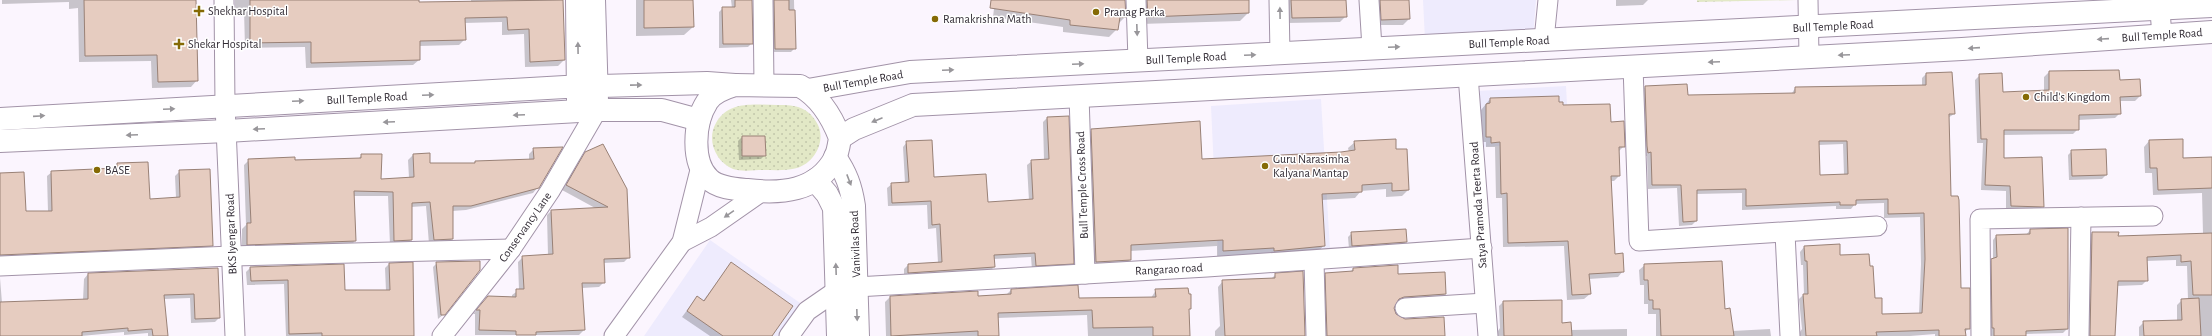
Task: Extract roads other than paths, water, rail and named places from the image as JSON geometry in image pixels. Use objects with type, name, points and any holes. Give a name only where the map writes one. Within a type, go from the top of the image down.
[{"type":"main road","points":[[577,0],[588,86]]},
{"type":"main road","points":[[587,111],[594,0]]},
{"type":"main road","name":"Bull Temple Road","points":[[808,90],[910,72],[1807,27],[2159,5],[2212,6]]},
{"type":"main road","name":"Bull Temple Road","points":[[838,147],[854,129],[913,105],[1962,49],[2212,32]]},
{"type":"main road","name":"Bull Temple Road","points":[[0,119],[225,105],[588,86],[735,85]]},
{"type":"main road","points":[[735,85],[800,86],[808,90],[825,108],[838,147],[815,180],[796,190],[761,192],[722,186],[710,180],[701,166],[697,145],[699,120],[707,101],[721,90],[735,85]]},
{"type":"main road","points":[[0,140],[227,131],[587,111],[662,110],[699,120]]},
{"type":"main road","name":"Vanivilas Road","points":[[838,147],[851,186],[855,215],[846,289],[858,336]]},
{"type":"main road","points":[[815,180],[827,194],[834,208],[846,289],[838,336]]},
{"type":"street","name":"BKS Iyengar Road","points":[[224,0],[225,105],[235,336]]},
{"type":"street","points":[[763,0],[764,85]]},
{"type":"street","points":[[1136,0],[1138,61]]},
{"type":"street","points":[[1279,0],[1280,54]]},
{"type":"street","points":[[1369,0],[1372,48]]},
{"type":"street","points":[[1544,40],[1548,0]]},
{"type":"street","points":[[1808,0],[1807,27],[1809,56]]},
{"type":"street","points":[[2159,5],[2162,35]]},
{"type":"street","points":[[1633,66],[1639,241],[1877,226]]},
{"type":"street","name":"Satya Pramoda Teerta Road","points":[[1468,75],[1488,336]]},
{"type":"street","name":"Bull Temple Cross Road","points":[[1079,96],[1085,274]]},
{"type":"street","name":"Conservancy Lane","points":[[442,336],[511,250],[550,191],[587,111]]},
{"type":"street","points":[[614,336],[682,242],[701,166]]},
{"type":"street","points":[[682,242],[711,227],[761,192]]},
{"type":"street","points":[[1981,336],[1980,218],[2153,216]]},
{"type":"street","points":[[2079,336],[2081,217]]},
{"type":"street","points":[[1785,233],[1790,336]]},
{"type":"street","name":"Rangarao road","points":[[846,289],[1314,261],[1482,248]]},
{"type":"street","points":[[0,266],[232,256],[511,250]]},
{"type":"street","points":[[1314,261],[1316,336]]},
{"type":"street","points":[[789,336],[807,311],[846,289]]},
{"type":"street","points":[[1406,308],[1485,302]]},
{"type":"place","name":"Shekhar Hospital","points":[[199,11]]},
{"type":"place","name":"Pranag Parka","points":[[1096,12]]},
{"type":"place","name":"Ramakrishna Math","points":[[935,19]]},
{"type":"place","name":"Shekar Hospital","points":[[179,44]]},
{"type":"place","name":"Child's Kingdom","points":[[2026,97]]},
{"type":"place","name":"Guru Narasimha Kalyana Mantap","points":[[1265,166]]},
{"type":"place","name":"BASE","points":[[97,170]]}]
